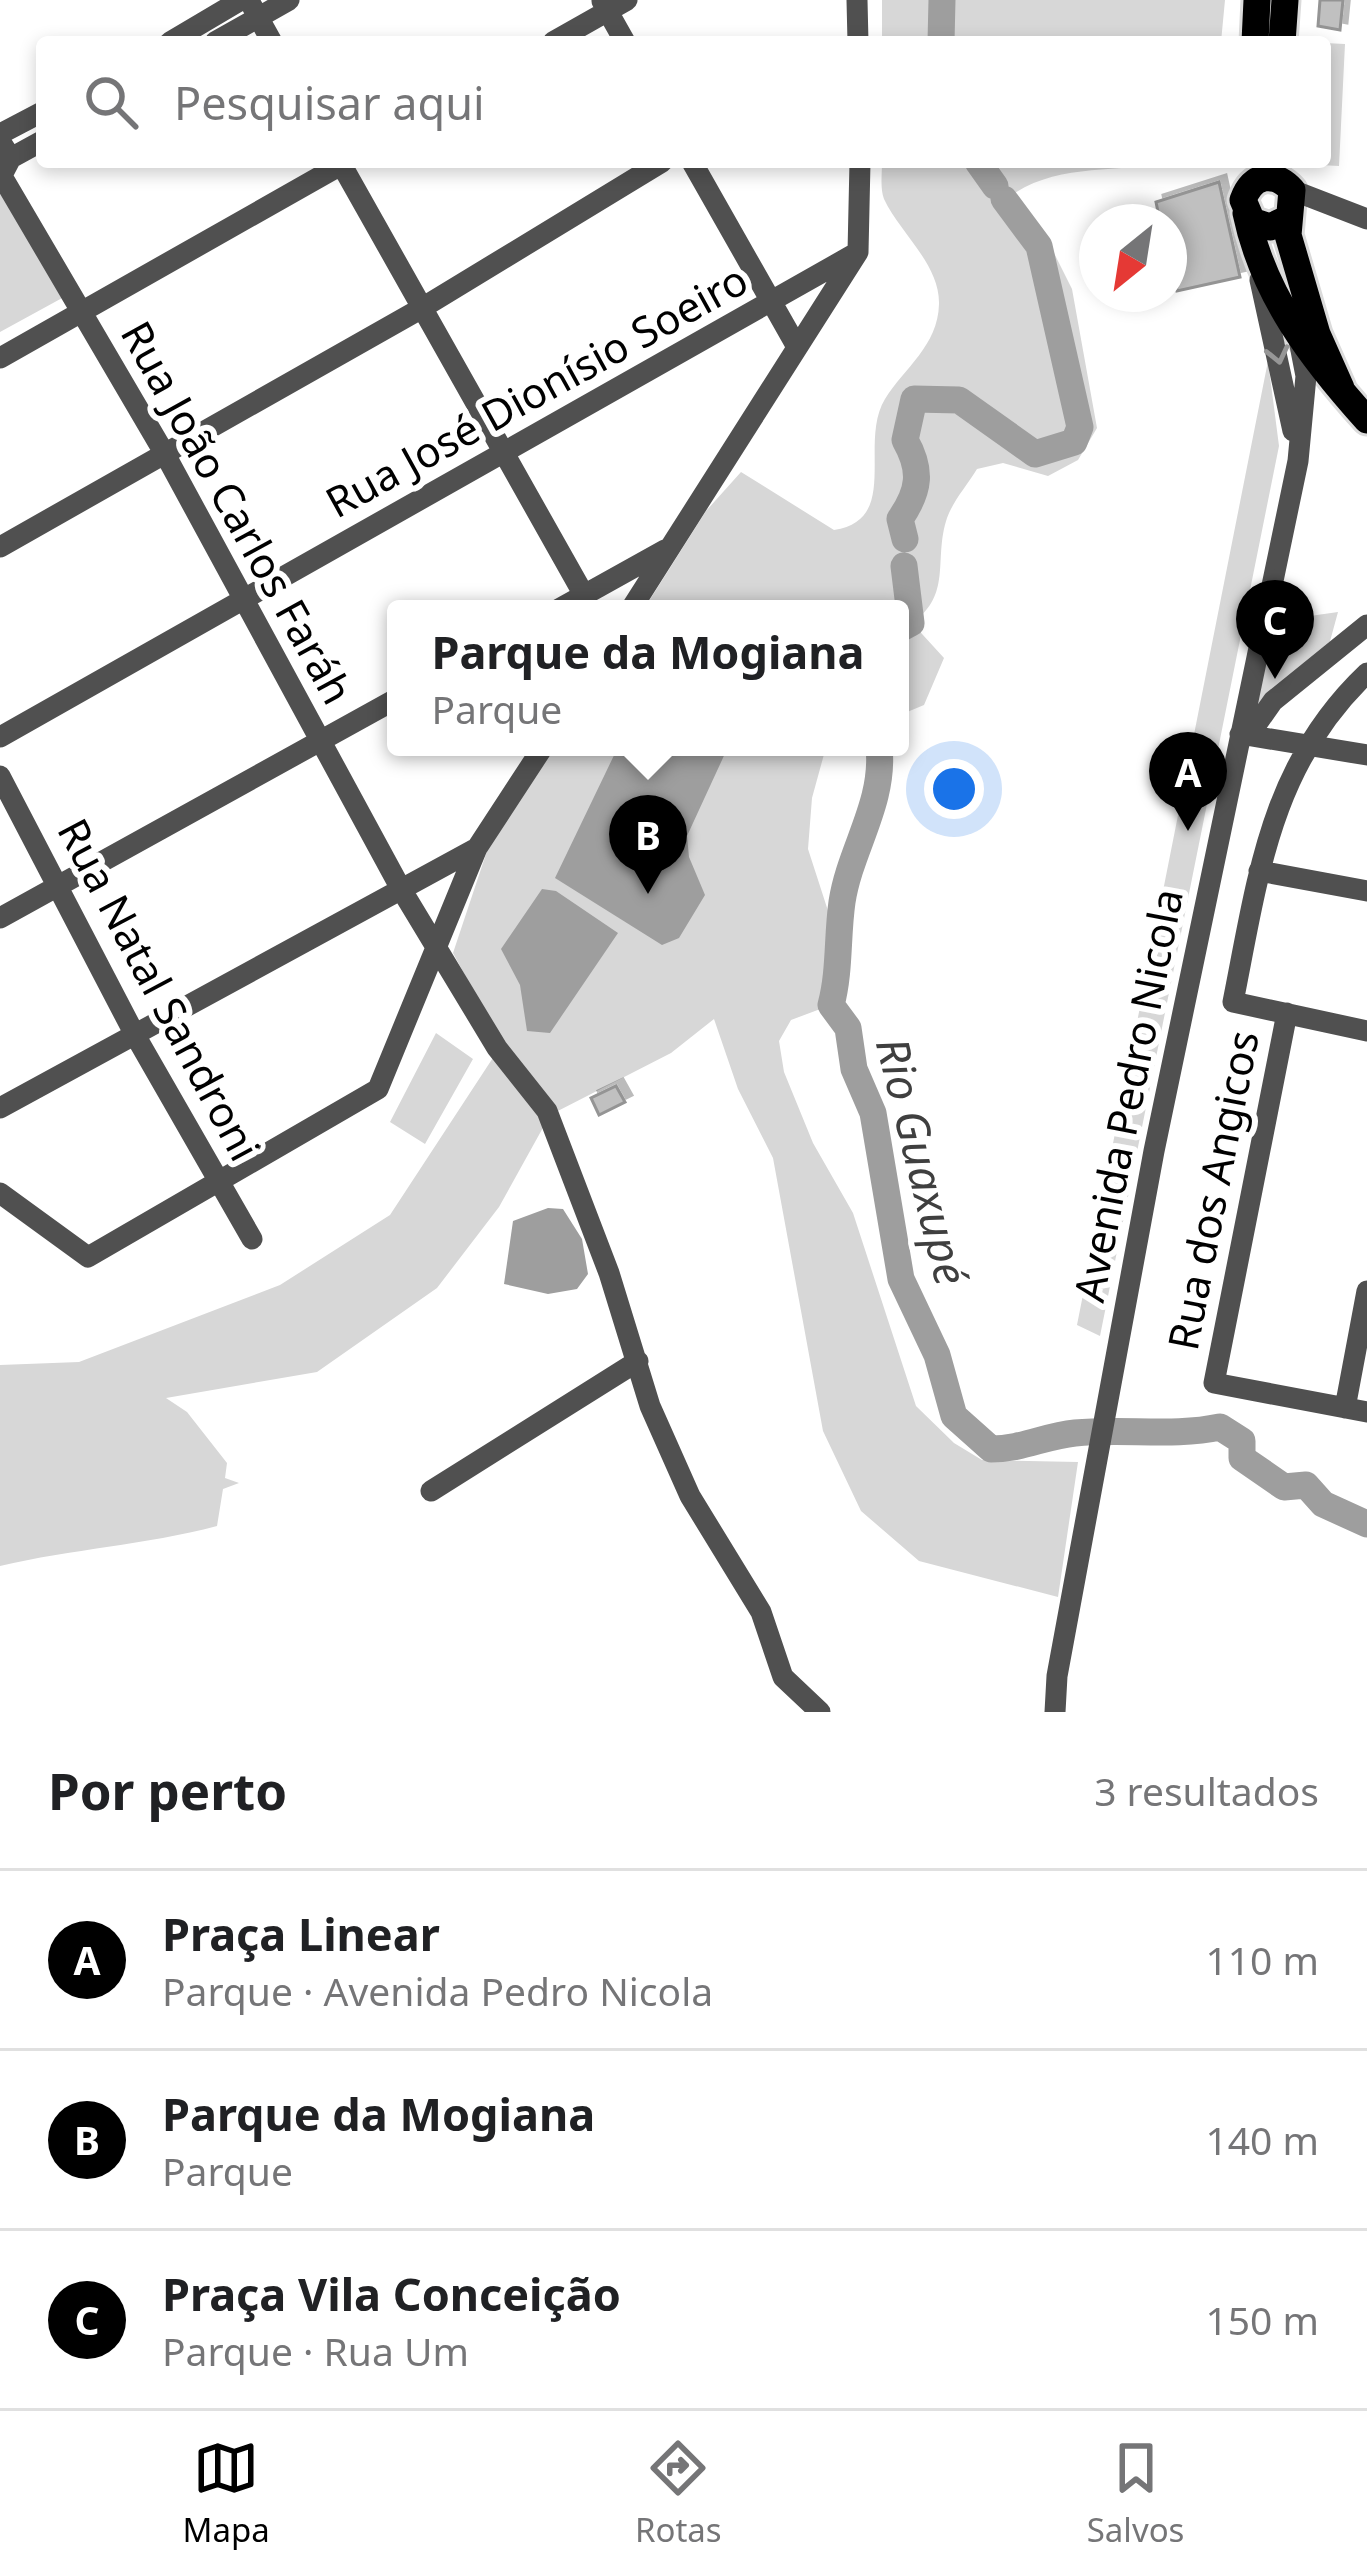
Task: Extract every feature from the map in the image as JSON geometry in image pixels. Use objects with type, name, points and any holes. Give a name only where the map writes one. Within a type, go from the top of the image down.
[{"type":"main road","points":[[1255,36],[1257,0]]},
{"type":"main road","points":[[1282,36],[1285,0]]},
{"type":"main road","points":[[1249,168],[1244,206],[1253,250],[1323,377],[1367,420]]},
{"type":"main road","points":[[1287,195],[1260,226],[1244,206],[1248,186],[1261,177],[1276,177],[1287,195],[1323,377]]},
{"type":"street","points":[[183,36],[250,6],[289,0]]},
{"type":"street","points":[[857,0],[858,36]]},
{"type":"street","points":[[562,36],[612,4],[623,36]]},
{"type":"street","points":[[221,36],[250,6]]},
{"type":"street","points":[[250,6],[268,36]]},
{"type":"street","points":[[3,158],[36,119]]},
{"type":"street","points":[[3,158],[36,144]]},
{"type":"street","name":"Rua João Carlos Faráh","points":[[3,158],[401,889],[497,1048],[547,1111],[650,1406],[690,1496],[761,1612],[783,1677],[820,1712]]},
{"type":"street","points":[[0,358],[333,168]]},
{"type":"street","points":[[345,168],[584,595]]},
{"type":"street","points":[[0,547],[422,308],[652,168]]},
{"type":"street","points":[[695,168],[797,347]]},
{"type":"street","points":[[637,600],[858,252],[860,168]]},
{"type":"street","points":[[1287,195],[1367,219]]},
{"type":"street","name":"Avenida Pedro Nicola","points":[[1253,250],[1298,461]]},
{"type":"street","name":"Rua José Dionísio Soeiro","points":[[0,737],[858,252]]},
{"type":"street","points":[[1299,337],[1305,295]]},
{"type":"street","name":"Avenida Pedro Nicola","points":[[1051,1712],[1105,1408],[1298,461],[1323,377]]},
{"type":"street","points":[[575,600],[670,547]]},
{"type":"street","points":[[1244,735],[1273,701],[1367,625]]},
{"type":"street","points":[[1367,673],[1306,742],[1267,834],[1233,1002],[1367,1030]]},
{"type":"street","points":[[0,918],[387,704]]},
{"type":"street","points":[[1244,735],[1367,755]]},
{"type":"street","points":[[0,1193],[88,1256],[378,1089],[477,848],[536,756]]},
{"type":"street","name":"Rua Natal Sandroni","points":[[0,776],[61,884],[135,1035],[252,1239]]},
{"type":"street","points":[[0,1108],[477,848]]},
{"type":"street","points":[[1259,871],[1367,890]]},
{"type":"street","name":"Rua dos Angicos","points":[[1287,1013],[1214,1383],[1356,1410]]},
{"type":"street","points":[[1356,1410],[1367,1292]]},
{"type":"street","points":[[431,1491],[638,1361]]},
{"type":"street","points":[[1061,1650],[1070,1712]]},
{"type":"shaded area","points":[[882,0],[1225,0],[1222,36],[882,36]]},
{"type":"shaded area","points":[[1331,43],[1345,44],[1339,166],[1331,166]]},
{"type":"shaded area","points":[[882,168],[1121,168],[1051,177],[1015,193],[1046,237],[1072,289],[1097,428],[1078,460],[1048,476],[1003,463],[977,469],[957,499],[943,533],[933,600],[912,623],[944,658],[924,705],[909,711],[909,600],[650,600],[706,511],[741,472],[834,530],[854,523],[866,512],[872,496],[878,417],[885,399],[933,332],[939,304],[933,275],[884,199]]},
{"type":"shaded area","points":[[0,192],[64,297],[0,332]]},
{"type":"shaded area","points":[[1268,361],[1279,446],[1100,1336],[1077,1325]]},
{"type":"shaded area","points":[[1338,612],[1329,645],[1252,712],[1269,622]]},
{"type":"shaded area","points":[[549,756],[824,756],[812,798],[808,849],[830,917],[831,1005],[791,1020],[779,1041],[784,1072],[813,1143],[853,1213],[916,1406],[954,1443],[982,1460],[1078,1462],[1058,1597],[919,1561],[861,1511],[823,1431],[773,1158],[738,1089],[714,1019],[671,1053],[550,1115],[499,1207],[437,1288],[317,1372],[166,1398],[187,1412],[227,1463],[225,1478],[239,1483],[223,1489],[217,1526],[0,1566],[0,1365],[79,1362],[280,1285],[390,1215],[502,1044],[453,953],[488,848]]},
{"type":"shaded area","points":[[614,756],[724,756],[687,836],[689,857],[705,895],[679,938],[662,945],[555,878]]},
{"type":"shaded area","points":[[542,889],[556,891],[618,933],[550,1033],[527,1031],[520,985],[501,949]]},
{"type":"shaded area","points":[[436,1033],[473,1059],[425,1144],[390,1122]]},
{"type":"shaded area","points":[[548,1208],[563,1209],[582,1239],[588,1274],[577,1289],[548,1294],[504,1284],[513,1221]]},
{"type":"building","points":[[1320,0],[1343,0],[1340,30],[1318,26]]},
{"type":"building","points":[[1219,182],[1240,277],[1187,289],[1187,204],[1156,202]]},
{"type":"building","points":[[616,1086],[625,1102],[599,1115],[591,1098]]},
{"type":"waterway","name":"Rio Guaxupé","points":[[941,36],[942,0]]},
{"type":"waterway","name":"Rio Guaxupé","points":[[982,168],[995,186]]},
{"type":"waterway","name":"Rio Guaxupé","points":[[905,539],[900,519],[916,480],[905,440],[914,399],[959,400],[1035,454],[1074,442],[1080,427],[1039,246],[1004,199]]},
{"type":"waterway","name":"Rio Guaxupé","points":[[904,566],[908,600]]},
{"type":"waterway","name":"Rio Guaxupé","points":[[909,607],[909,624]]},
{"type":"waterway","name":"Rio Guaxupé","points":[[879,756],[872,807],[842,902],[831,1005],[848,1028],[854,1069],[873,1113],[901,1279],[937,1355],[954,1416],[991,1449],[1075,1433],[1220,1427],[1242,1441],[1242,1458],[1284,1487],[1306,1485],[1323,1504],[1367,1524]]},
{"type":"place","name":"Praça Vila Conceição","points":[[1275,679]]},
{"type":"place","name":"Praça Linear","points":[[1188,831]]},
{"type":"place","name":"Parque da Mogiana","points":[[648,894]]}]
